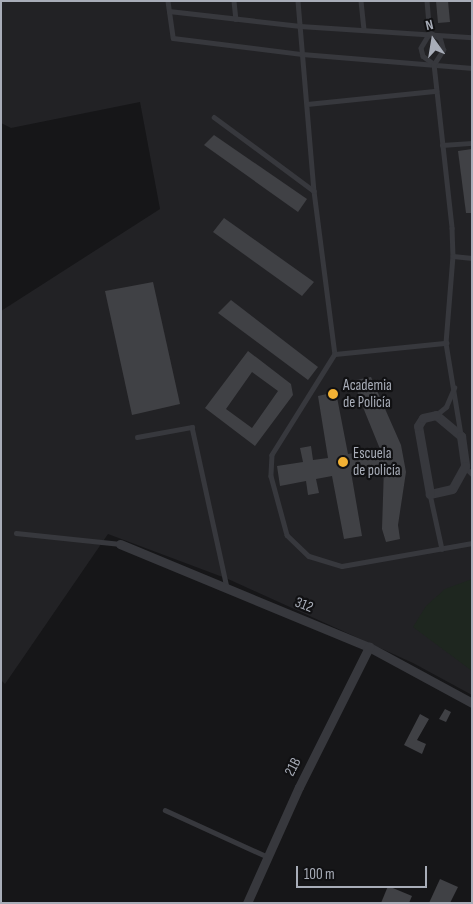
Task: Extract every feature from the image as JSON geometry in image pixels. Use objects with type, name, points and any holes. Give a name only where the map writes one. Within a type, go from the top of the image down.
[{"type":"street","points":[[461,436],[468,464],[452,489],[430,494],[418,426],[423,418],[436,415],[461,436],[472,438]]},
{"type":"street","name":"312","points":[[120,544],[369,647],[472,703]]},
{"type":"street","name":"21B","points":[[247,903],[298,787],[369,647]]},
{"type":"lane","points":[[168,1],[173,38],[302,54],[472,68]]},
{"type":"lane","points":[[234,1],[236,19]]},
{"type":"lane","points":[[298,1],[314,191],[335,354],[272,455],[272,476],[287,535],[309,556],[342,566],[472,543]]},
{"type":"lane","points":[[361,1],[364,29]]},
{"type":"lane","points":[[427,1],[430,33],[421,48],[423,56],[434,64]]},
{"type":"lane","points":[[169,11],[300,26],[472,37]]},
{"type":"lane","points":[[430,33],[440,39],[443,50],[434,64],[453,256],[446,342],[455,387],[461,436]]},
{"type":"lane","points":[[307,104],[436,91]]},
{"type":"lane","points":[[214,116],[314,191]]},
{"type":"lane","points":[[442,145],[472,142]]},
{"type":"lane","points":[[453,256],[472,258]]},
{"type":"lane","points":[[335,354],[446,342]]},
{"type":"lane","points":[[436,415],[446,407],[455,387]]},
{"type":"lane","points":[[137,436],[192,427],[227,588]]},
{"type":"lane","points":[[468,464],[472,474]]},
{"type":"lane","points":[[430,494],[442,549]]},
{"type":"lane","points":[[16,533],[120,544]]},
{"type":"lane","points":[[165,810],[268,857]]},
{"type":"shaded area","name":"Academia de Policía","points":[[1,1],[472,1],[472,695],[413,663],[228,579],[108,534],[5,684],[1,680],[1,311],[160,209],[140,102],[11,128],[1,123]]},
{"type":"shaded area","points":[[472,579],[472,671],[413,627],[426,606],[445,589]]},
{"type":"building","points":[[436,1],[448,1],[450,22],[438,23]]},
{"type":"building","points":[[214,135],[307,199],[298,212],[204,145]]},
{"type":"building","points":[[472,149],[472,213],[466,213],[458,151]]},
{"type":"building","points":[[224,218],[314,282],[302,296],[213,232]]},
{"type":"building","points":[[153,282],[180,404],[132,415],[105,291]]},
{"type":"building","points":[[231,300],[318,367],[308,380],[218,313]]},
{"type":"building","points":[[248,351],[291,384],[293,395],[255,446],[205,408]],"holes":[[[252,372],[278,391],[252,428],[226,409]]]},
{"type":"building","points":[[371,377],[401,445],[406,472],[398,525],[400,539],[386,542],[382,529],[384,467],[351,472],[362,536],[344,539],[332,476],[316,479],[319,493],[308,495],[306,481],[280,486],[277,466],[303,462],[300,448],[311,446],[313,460],[328,458],[318,396],[336,392],[348,454],[380,449],[358,395],[356,380]]},
{"type":"building","points":[[445,709],[451,712],[446,722],[439,719]]},
{"type":"building","points":[[420,714],[429,719],[417,740],[426,744],[422,754],[404,745]]},
{"type":"building","points":[[440,879],[458,887],[450,903],[429,903]]},
{"type":"building","points":[[388,886],[412,896],[409,903],[381,903]]},
{"type":"place","name":"Academia de Policía","points":[[333,394]]},
{"type":"place","name":"Escuela de policía","points":[[343,462]]}]
